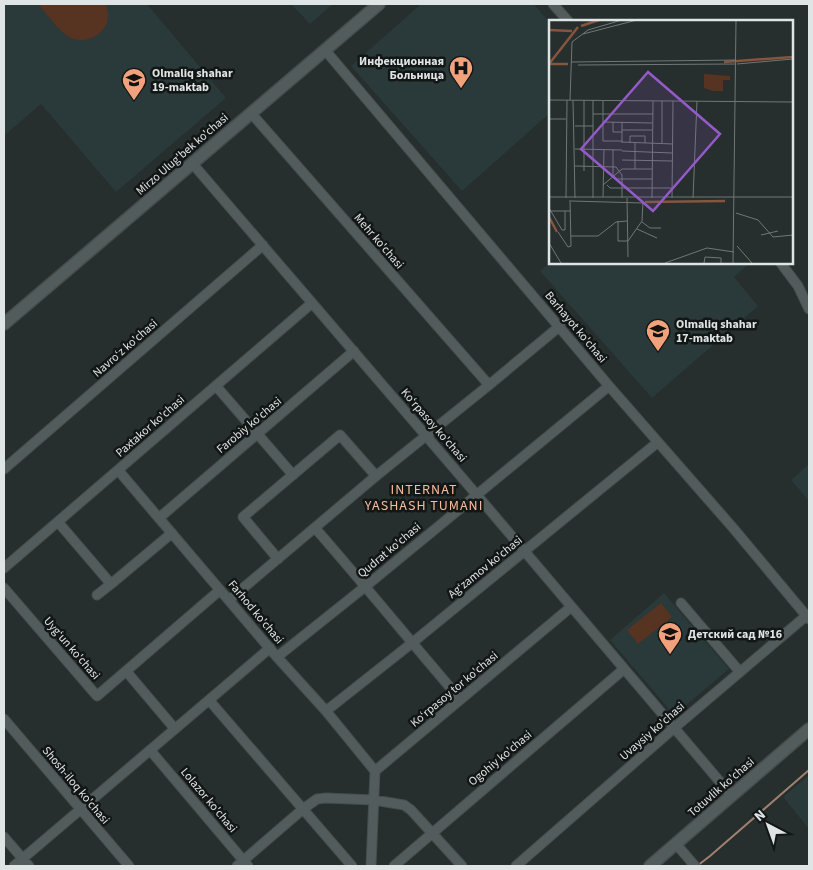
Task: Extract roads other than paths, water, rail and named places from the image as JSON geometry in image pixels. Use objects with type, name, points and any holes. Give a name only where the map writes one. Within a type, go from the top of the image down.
[{"type":"main road","name":"Mirzo Ulug'bek ko'chasi","points":[[4,324],[379,4]]},
{"type":"main road","name":"Totuvlik ko'chasi","points":[[650,866],[809,729]]},
{"type":"street","points":[[553,4],[567,20]]},
{"type":"street","name":"Barhayot ko'chasi","points":[[325,50],[808,618]]},
{"type":"street","name":"Mehr ko'chasi","points":[[251,113],[489,385]]},
{"type":"street","name":"Ko‘rpasoy ko'chasi","points":[[192,163],[732,796]]},
{"type":"street","name":"Navro‘z ko'chasi","points":[[4,470],[262,245]]},
{"type":"street","points":[[782,264],[798,286],[809,308]]},
{"type":"street","name":"Paxtakor ko'chasi","points":[[4,568],[312,303]]},
{"type":"street","points":[[229,600],[376,476],[560,326]]},
{"type":"street","name":"Farobiy ko'chasi","points":[[159,518],[354,351]]},
{"type":"street","points":[[216,386],[293,475]]},
{"type":"street","name":"Qudrat ko'chasi","points":[[277,657],[609,386]]},
{"type":"street","points":[[278,559],[243,517],[340,435],[376,476]]},
{"type":"street","name":"Ag‘zamov ko'chasi","points":[[326,711],[658,442]]},
{"type":"street","name":"Farhod ko'chasi","points":[[118,470],[277,657],[326,711],[375,771]]},
{"type":"street","points":[[58,522],[111,584]]},
{"type":"street","points":[[315,528],[460,699]]},
{"type":"street","points":[[97,595],[172,533]]},
{"type":"street","name":"Uyg‘un ko'chasi","points":[[4,588],[96,696],[220,590]]},
{"type":"street","points":[[680,602],[740,672]]},
{"type":"street","name":"Ko‘rpasoy tor ko'chasi","points":[[375,771],[571,607]]},
{"type":"street","name":"Uvaysiy ko'chasi","points":[[516,866],[674,728],[808,618]]},
{"type":"street","points":[[14,866],[270,648]]},
{"type":"street","name":"Ogohiy ko'chasi","points":[[394,866],[624,669]]},
{"type":"street","points":[[126,671],[175,729]]},
{"type":"street","points":[[209,700],[352,866]]},
{"type":"street","name":"Shosh-iloq ko'chasi","points":[[4,719],[129,866]]},
{"type":"street","name":"Lolazor ko'chasi","points":[[150,750],[243,864]]},
{"type":"street","points":[[371,866],[375,771]]},
{"type":"street","points":[[243,864],[303,809],[317,799],[326,798],[374,800],[404,805],[433,832],[462,866]]},
{"type":"street","points":[[4,837],[29,866]]},
{"type":"street","points":[[676,844],[695,866]]},
{"type":"waterway","points":[[697,866],[809,770]]},
{"type":"place","name":"Инфекционная Больница","points":[[461,89]]},
{"type":"place","name":"Olmaliq shahar 19-maktab","points":[[134,101]]},
{"type":"place","name":"Olmaliq shahar 17-maktab","points":[[658,352]]},
{"type":"place","name":"Детский сад №16","points":[[670,655]]},
{"type":"district","name":"INTERNAT YASHASH TUMANI","points":[[424,498]]}]
